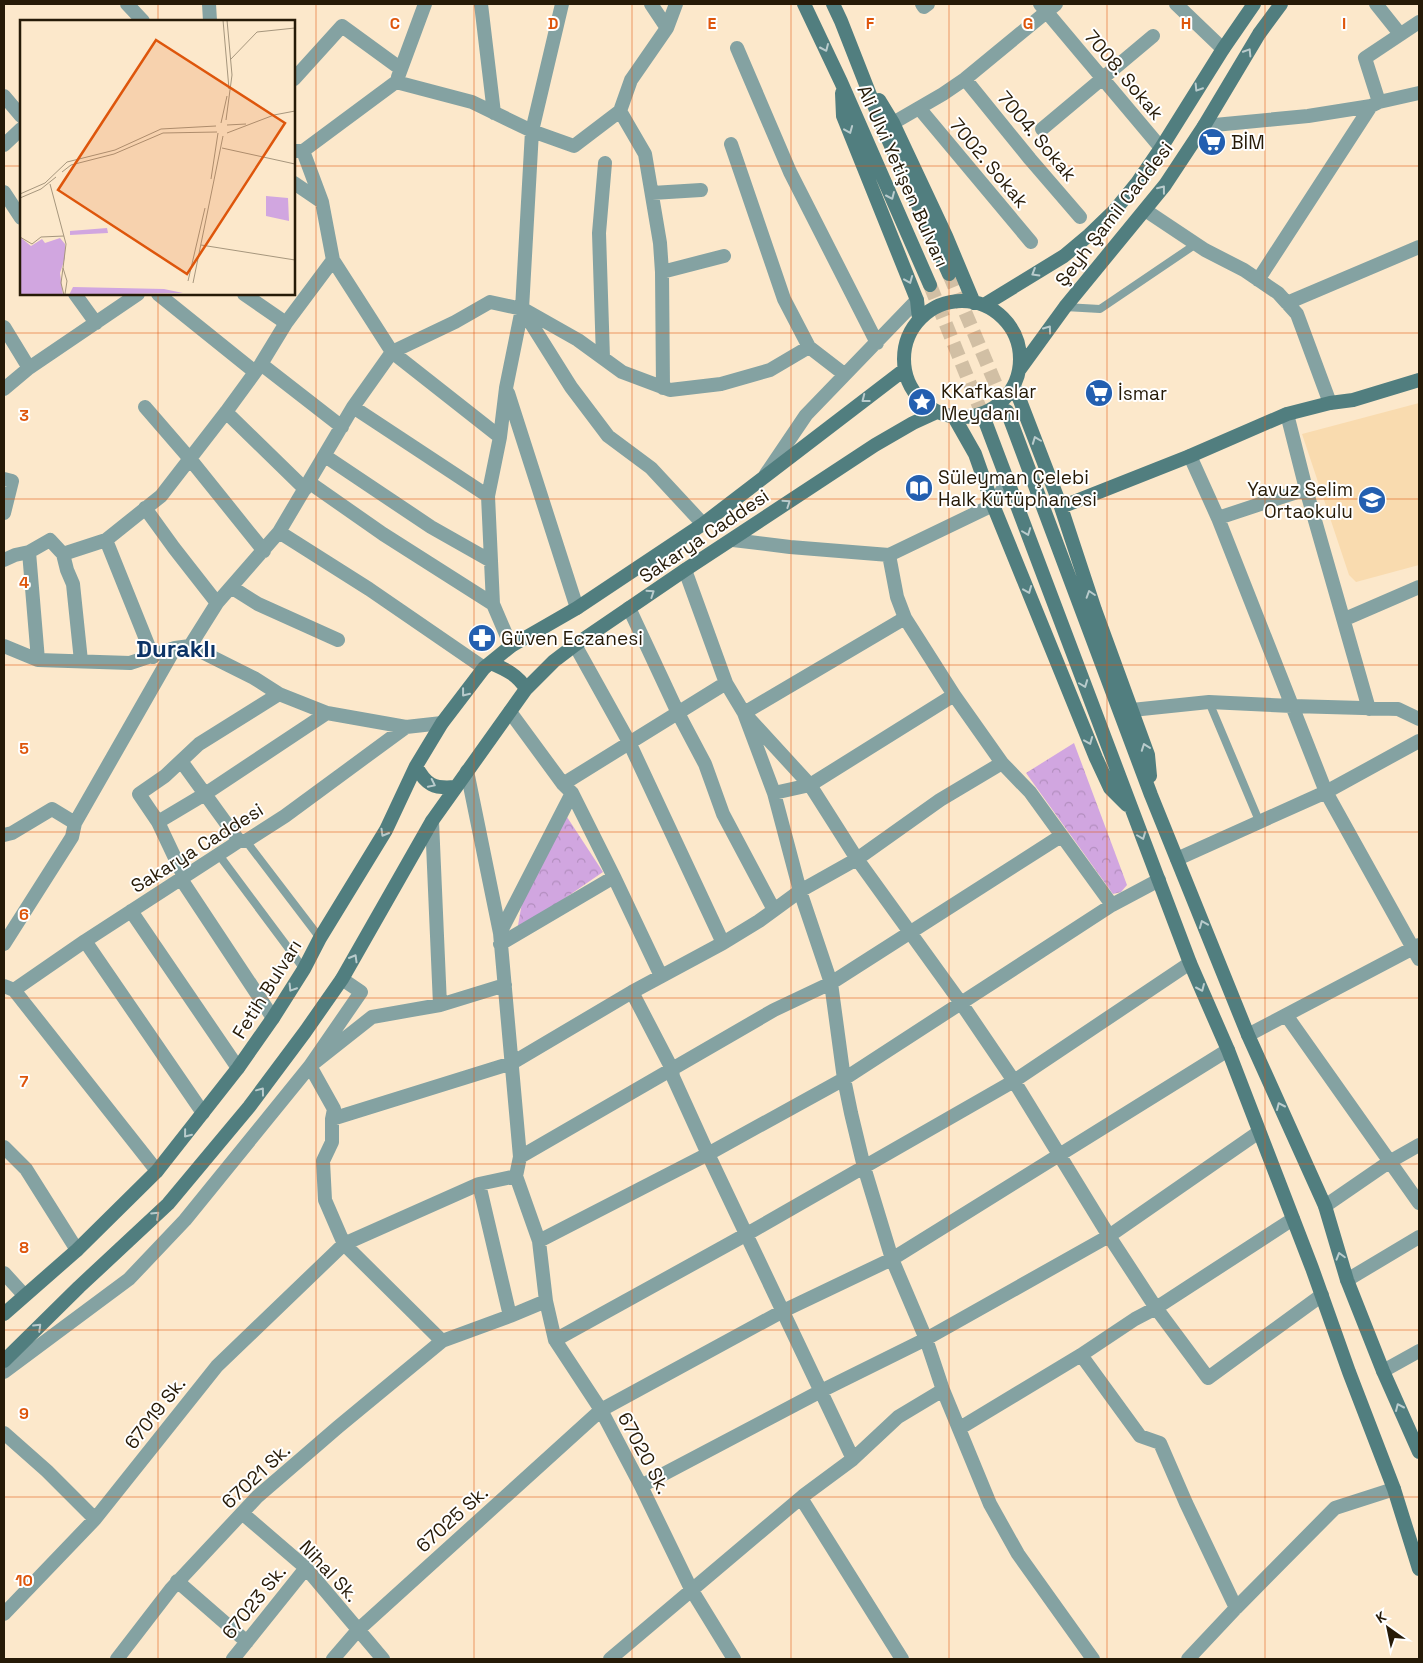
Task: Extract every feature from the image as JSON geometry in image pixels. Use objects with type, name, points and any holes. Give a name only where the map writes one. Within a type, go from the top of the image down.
[{"type":"main road","name":"Ali Ulvi Yetişen Bulvarı","points":[[804,4],[841,82],[930,285]]},
{"type":"main road","points":[[833,4],[883,128],[949,274]]},
{"type":"main road","points":[[979,304],[1064,256],[1115,210],[1137,183],[1161,148],[1223,49],[1254,4]]},
{"type":"main road","name":"Şeyh Şamil Caddesi","points":[[1020,368],[1065,306],[1165,185],[1281,4]]},
{"type":"main road","points":[[860,70],[893,123],[979,304]]},
{"type":"main road","name":"Ali Ulvi Yetişen Bulvarı","points":[[841,82],[843,116],[917,300],[919,319]]},
{"type":"main road","points":[[965,301],[979,304],[999,314],[1012,330],[1019,348],[1020,368],[1014,385],[1004,400],[989,411],[972,416],[954,417],[937,412],[922,402],[910,387],[904,370],[904,351],[909,334],[919,319],[932,309],[948,302],[965,301]]},
{"type":"main road","name":"Sakarya Caddesi","points":[[511,646],[577,608],[703,524],[904,370]]},
{"type":"main road","points":[[1061,507],[1190,456],[1287,414],[1330,403],[1353,400],[1419,380]]},
{"type":"main road","points":[[1014,385],[1061,507],[1095,610],[1148,755],[1151,795]]},
{"type":"main road","points":[[1007,411],[1151,795],[1248,1035],[1325,1206],[1347,1280],[1383,1371],[1419,1452]]},
{"type":"main road","name":"Sakarya Caddesi","points":[[510,712],[526,689],[554,661],[575,645],[875,445],[913,423],[937,412]]},
{"type":"main road","points":[[954,417],[975,454],[993,505],[1096,758],[1110,788],[1131,809]]},
{"type":"main road","points":[[985,421],[1190,963],[1228,1050],[1322,1295],[1394,1489],[1419,1569]]},
{"type":"main road","name":"Fetih Bulvarı","points":[[4,1314],[77,1250],[156,1171],[238,1068],[304,969],[320,938],[386,830],[416,766],[442,723],[487,666],[511,646]]},
{"type":"main road","points":[[487,666],[514,674],[526,689]]},
{"type":"main road","points":[[4,1361],[79,1287],[168,1204],[249,1107],[342,979],[432,822],[510,712]]},
{"type":"main road","points":[[416,766],[423,779],[430,784],[441,788],[455,787]]},
{"type":"street","points":[[127,4],[137,19]]},
{"type":"street","points":[[209,4],[210,20]]},
{"type":"street","points":[[425,4],[396,82],[298,151],[322,202],[333,260],[392,352],[500,437]]},
{"type":"street","points":[[481,4],[494,113]]},
{"type":"street","points":[[511,646],[493,604],[488,496],[500,437],[506,388],[522,309],[532,132],[562,4]]},
{"type":"street","points":[[651,4],[667,28]]},
{"type":"street","points":[[396,82],[472,102],[532,132],[574,146],[620,111],[631,80],[667,28],[676,4]]},
{"type":"street","points":[[1176,4],[1223,49]]},
{"type":"street","points":[[1376,4],[1400,34]]},
{"type":"street","points":[[893,123],[966,79],[1048,6]]},
{"type":"street","name":"7008. Sokak","points":[[1048,6],[1103,78],[1161,148]]},
{"type":"street","points":[[1258,280],[1375,104],[1365,58],[1419,22]]},
{"type":"street","points":[[295,78],[342,26],[401,69]]},
{"type":"street","points":[[1042,129],[1153,36]]},
{"type":"street","points":[[737,48],[790,172],[877,343]]},
{"type":"street","name":"7004. Sokak","points":[[966,79],[1030,159],[1080,217]]},
{"type":"street","points":[[1204,126],[1308,116],[1419,94]]},
{"type":"street","points":[[4,96],[20,115]]},
{"type":"street","name":"7002. Sokak","points":[[919,108],[1031,242]]},
{"type":"street","points":[[620,111],[645,154],[652,193],[662,272],[663,388]]},
{"type":"street","points":[[4,145],[20,130]]},
{"type":"street","points":[[731,144],[784,299],[809,347],[844,374]]},
{"type":"street","points":[[603,358],[599,233],[605,163]]},
{"type":"street","points":[[295,184],[322,202]]},
{"type":"street","points":[[652,193],[701,190]]},
{"type":"street","points":[[4,192],[20,216]]},
{"type":"street","points":[[1145,210],[1196,244],[1278,293],[1297,314],[1330,403]]},
{"type":"street","points":[[1286,303],[1419,247]]},
{"type":"street","points":[[662,272],[724,256]]},
{"type":"street","points":[[63,554],[106,540],[161,496],[226,412],[258,368],[286,323],[333,260]]},
{"type":"street","points":[[76,295],[96,323]]},
{"type":"street","points":[[4,389],[29,368],[137,295]]},
{"type":"street","points":[[159,295],[342,427]]},
{"type":"street","points":[[245,295],[286,323]]},
{"type":"street","points":[[762,480],[806,415],[917,300]]},
{"type":"street","points":[[190,646],[231,586],[280,532],[353,407],[392,352],[455,322],[490,302],[522,309],[578,340],[622,372],[670,390],[721,384],[770,370],[809,347]]},
{"type":"street","points":[[522,309],[571,387],[608,436],[651,468],[703,524]]},
{"type":"street","points":[[4,327],[29,368]]},
{"type":"street","points":[[506,388],[577,608]]},
{"type":"street","points":[[145,407],[190,458],[264,551]]},
{"type":"street","points":[[353,407],[488,496]]},
{"type":"street","points":[[226,412],[308,486],[493,604]]},
{"type":"street","points":[[1287,414],[1306,489],[1345,619],[1369,709]]},
{"type":"street","points":[[325,456],[431,527],[490,561]]},
{"type":"street","points":[[1190,456],[1218,518],[1326,792],[1417,951],[1248,1035]]},
{"type":"street","points":[[4,479],[12,481],[4,514]]},
{"type":"street","points":[[733,540],[799,548],[889,555],[993,505],[1008,481]]},
{"type":"street","points":[[1218,518],[1306,489]]},
{"type":"street","points":[[145,508],[218,603]]},
{"type":"street","points":[[280,532],[487,666]]},
{"type":"street","points":[[4,560],[29,552],[50,540],[63,554],[73,584],[81,661]]},
{"type":"street","points":[[106,540],[153,657]]},
{"type":"street","points":[[29,552],[38,660]]},
{"type":"street","points":[[889,555],[897,597],[905,618],[954,695],[1002,763],[1030,792],[1112,905]]},
{"type":"street","points":[[685,570],[726,683],[744,713],[774,793],[800,891],[831,983],[844,1079],[864,1167],[892,1259],[926,1338],[943,1390],[990,1504],[1004,1532],[1093,1659]]},
{"type":"street","points":[[231,586],[258,604],[338,640]]},
{"type":"street","points":[[1345,619],[1419,588]]},
{"type":"street","points":[[629,608],[678,713],[705,764],[723,814],[774,910]]},
{"type":"street","points":[[744,713],[905,618]]},
{"type":"street","points":[[575,645],[629,742],[723,943]]},
{"type":"street","points":[[4,646],[38,660],[130,663],[153,657],[175,648],[190,646],[254,678],[279,694],[327,713],[406,728],[442,723]]},
{"type":"street","points":[[4,944],[72,837],[75,823],[175,648]]},
{"type":"street","points":[[500,939],[567,788],[629,742],[726,683]]},
{"type":"street","points":[[273,1018],[182,878],[158,822],[139,794],[165,776],[199,744],[279,694]]},
{"type":"street","points":[[774,793],[810,785],[954,695]]},
{"type":"street","points":[[1132,710],[1209,702],[1369,709],[1398,708],[1419,719]]},
{"type":"street","points":[[510,712],[567,788],[614,877],[661,976]]},
{"type":"street","points":[[158,822],[205,794],[327,713]]},
{"type":"street","points":[[744,713],[810,785],[857,859],[961,1003],[1014,1081],[1109,1236],[1156,1308],[1208,1378],[1322,1295]]},
{"type":"street","name":"Sakarya Caddesi","points":[[9,988],[182,878],[285,816],[406,728]]},
{"type":"street","points":[[1177,859],[1326,792],[1419,741]]},
{"type":"street","points":[[181,761],[243,841]]},
{"type":"street","points":[[332,1119],[512,1063],[632,992],[723,943],[800,891],[857,859],[940,800],[1002,763]]},
{"type":"street","points":[[467,771],[500,939],[520,1157],[516,1176],[539,1241],[546,1301],[555,1340],[747,1234],[1014,1081],[1190,963]]},
{"type":"street","points":[[4,835],[12,833],[52,809],[75,823]]},
{"type":"street","points":[[432,822],[440,1004]]},
{"type":"street","points":[[520,1157],[774,1010],[831,983],[1061,836]]},
{"type":"street","points":[[500,939],[614,877]]},
{"type":"street","points":[[539,1241],[708,1154],[844,1079],[1112,905],[1159,880]]},
{"type":"street","points":[[131,911],[238,1068]]},
{"type":"street","points":[[84,941],[203,1114]]},
{"type":"street","points":[[4,1372],[129,1278],[185,1220],[310,1066],[361,992],[342,979]]},
{"type":"street","points":[[310,1066],[372,1017],[440,1004],[505,985]]},
{"type":"street","points":[[9,988],[156,1171]]},
{"type":"street","points":[[632,992],[672,1069],[673,1077],[708,1154],[853,1459]]},
{"type":"street","points":[[1286,1015],[1419,1203]]},
{"type":"street","name":"67025 Sk.","points":[[333,1659],[358,1630],[601,1410],[783,1311],[892,1259],[1228,1050]]},
{"type":"street","points":[[310,1066],[334,1109],[332,1142],[324,1162],[326,1200],[344,1244],[442,1341]]},
{"type":"street","points":[[641,1486],[926,1338],[1109,1236],[1259,1132]]},
{"type":"street","points":[[1325,1206],[1389,1162],[1419,1145]]},
{"type":"street","points":[[4,1147],[26,1169],[77,1250]]},
{"type":"street","name":"67019 Sk.","points":[[4,1614],[95,1520],[217,1366],[344,1244],[479,1184],[516,1176]]},
{"type":"street","points":[[479,1184],[510,1316]]},
{"type":"street","points":[[960,1428],[1156,1308],[1293,1219]]},
{"type":"street","points":[[1347,1280],[1419,1237]]},
{"type":"street","points":[[4,1273],[24,1295]]},
{"type":"street","name":"67021 Sk.","points":[[117,1659],[178,1581],[257,1497],[338,1427],[442,1341],[546,1301]]},
{"type":"street","name":"67020 Sk.","points":[[555,1340],[601,1410],[641,1486],[691,1589],[734,1659]]},
{"type":"street","points":[[1383,1371],[1419,1351]]},
{"type":"street","points":[[1081,1355],[1140,1436],[1160,1444],[1236,1608]]},
{"type":"street","points":[[610,1659],[801,1498],[853,1459],[898,1417],[943,1390]]},
{"type":"street","points":[[4,1433],[47,1471],[95,1520]]},
{"type":"street","points":[[1188,1659],[1335,1508],[1394,1489]]},
{"type":"street","points":[[801,1498],[902,1659]]},
{"type":"street","name":"Nihal Sk.","points":[[242,1513],[306,1568],[383,1659]]},
{"type":"street","name":"67023 Sk.","points":[[232,1659],[306,1568]]},
{"type":"street","points":[[178,1581],[247,1642]]},
{"type":"lane","points":[[1065,306],[1100,309],[1196,244]]},
{"type":"lane","points":[[1209,702],[1260,822]]},
{"type":"lane","points":[[243,841],[320,938]]},
{"type":"lane","points":[[220,855],[304,969]]},
{"type":"shaded area","name":"Yavuz Selim Ortaokulu","points":[[1419,403],[1419,565],[1356,582],[1349,575],[1302,434]]},
{"type":"green space","points":[[1074,743],[1127,885],[1121,892],[1113,894],[1026,773]]},
{"type":"green space","points":[[567,817],[603,872],[517,931],[523,897]]},
{"type":"tunnel","points":[[949,274],[1007,411]]},
{"type":"tunnel","points":[[930,285],[985,421]]},
{"type":"place","name":"BİM","points":[[1212,142]]},
{"type":"place","name":"İsmar","points":[[1099,393]]},
{"type":"place","name":"KKafkaslar Meydanı","points":[[922,402]]},
{"type":"place","name":"Süleyman Çelebi Halk Kütüphanesi","points":[[919,488]]},
{"type":"place","name":"Yavuz Selim Ortaokulu","points":[[1372,500]]},
{"type":"place","name":"Güven Eczanesi","points":[[482,638]]},
{"type":"district","name":"Duraklı","points":[[176,648]]}]
